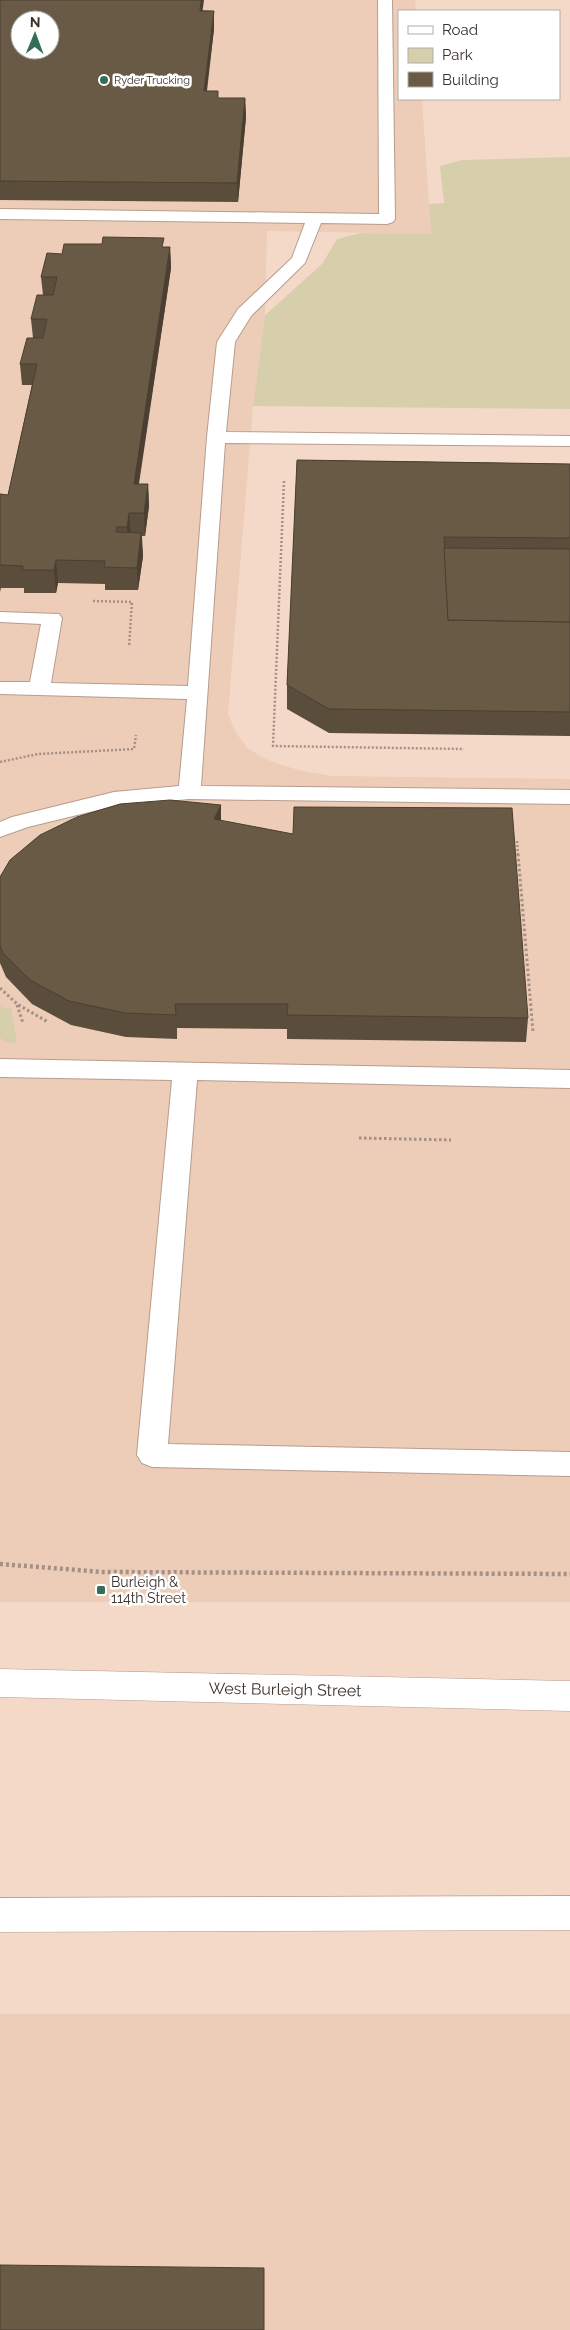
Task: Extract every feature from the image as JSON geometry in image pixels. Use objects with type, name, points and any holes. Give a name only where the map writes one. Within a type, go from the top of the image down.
[{"type":"main road","name":"West Burleigh Street","points":[[0,1683],[570,1696]]},
{"type":"main road","points":[[0,1915],[570,1913]]},
{"type":"lane","points":[[0,214],[387,219],[385,0]]},
{"type":"lane","points":[[189,792],[194,749],[216,437],[226,342],[244,313],[299,260],[315,218]]},
{"type":"lane","points":[[216,437],[570,441]]},
{"type":"lane","points":[[5,617],[52,618],[39,690]]},
{"type":"lane","points":[[0,688],[197,692]]},
{"type":"lane","points":[[0,830],[20,822],[114,799],[189,792],[570,797]]},
{"type":"lane","points":[[0,1068],[570,1079]]},
{"type":"lane","points":[[185,1072],[152,1455],[570,1464]]},
{"type":"path","points":[[292,438],[284,471],[273,746],[471,749]]},
{"type":"path","points":[[0,762],[38,754],[134,749],[137,731]]},
{"type":"path","points":[[517,838],[534,1036]]},
{"type":"path","points":[[0,988],[17,1004],[54,1025]]},
{"type":"path","points":[[359,1138],[451,1140]]},
{"type":"path","points":[[0,1564],[103,1572],[570,1574]]},
{"type":"shaded area","points":[[0,0],[415,0],[416,10],[398,10],[398,100],[422,100],[431,234],[267,231],[265,315],[253,406],[228,714],[236,733],[248,749],[270,761],[298,770],[332,776],[570,779],[570,1602],[0,1602]]},
{"type":"shaded area","points":[[0,2014],[570,2014],[570,2330],[0,2330]]},
{"type":"green space","points":[[570,157],[570,409],[253,406],[265,315],[322,264],[337,239],[361,233],[431,234],[429,204],[444,203],[440,166],[462,160]]},
{"type":"green space","points":[[0,1004],[6,1009],[11,1007],[17,1044],[6,1042],[0,1038]]},
{"type":"building","name":"Ryder Trucking","points":[[0,0],[201,0],[200,11],[214,11],[204,91],[218,91],[218,98],[245,98],[237,183],[0,181]]},
{"type":"building","points":[[103,237],[164,238],[162,247],[170,247],[134,484],[148,484],[144,513],[129,513],[127,527],[117,527],[116,532],[141,533],[137,568],[104,567],[105,561],[56,560],[54,570],[22,570],[23,566],[0,565],[0,494],[8,495],[37,364],[20,364],[27,338],[43,338],[47,319],[31,319],[37,295],[53,295],[57,277],[41,277],[47,253],[62,254],[64,244],[102,244]]},
{"type":"building","points":[[297,460],[570,464],[570,538],[444,537],[448,620],[570,622],[570,712],[329,709],[287,685]]},
{"type":"building","points":[[444,548],[570,549],[570,622],[448,620]]},
{"type":"building","points":[[170,800],[221,805],[214,819],[293,834],[294,807],[512,808],[528,1018],[287,1015],[288,1004],[175,1004],[176,1015],[125,1013],[69,1001],[30,980],[3,953],[0,945],[0,877],[10,860],[40,835],[77,817],[120,804]]},
{"type":"building","points":[[0,2265],[264,2268],[264,2330],[0,2330]]},
{"type":"place","name":"Ryder Trucking","points":[[104,80]]},
{"type":"place","name":"Burleigh & 114th Street","points":[[101,1590]]}]
